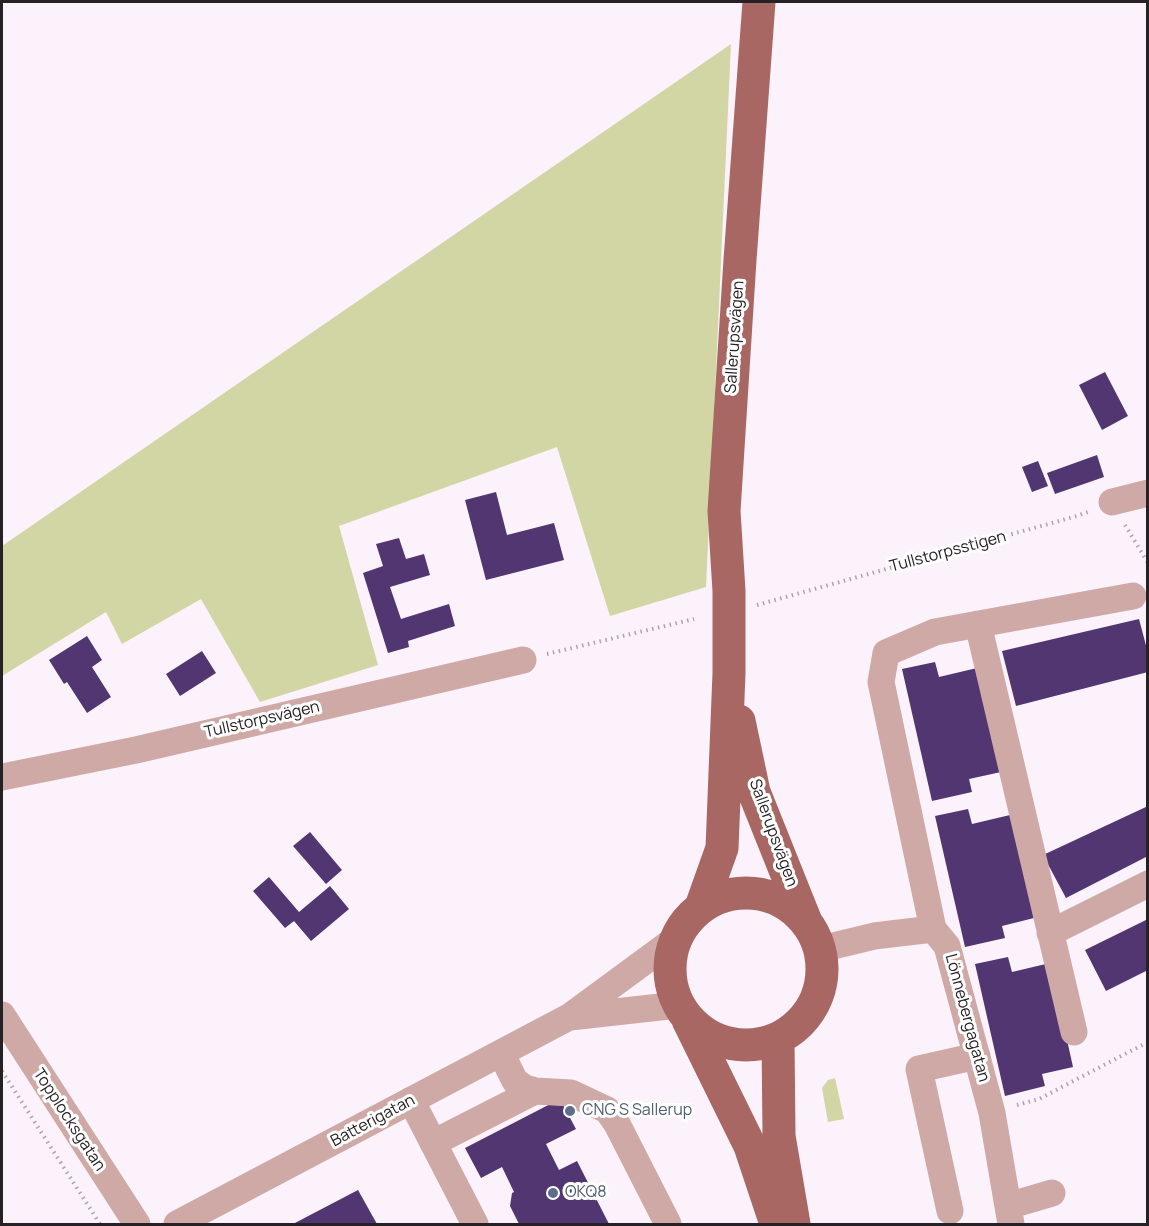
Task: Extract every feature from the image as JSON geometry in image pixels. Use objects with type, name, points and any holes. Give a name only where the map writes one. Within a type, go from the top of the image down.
[{"type":"main road","name":"Sallerupsvägen","points":[[759,2],[724,511],[729,591],[729,672],[722,848],[700,907],[675,939],[669,961],[670,983],[682,1012],[750,1146],[776,1224]]},
{"type":"main road","name":"Sallerupsvägen","points":[[682,1012],[706,1035],[729,1044],[754,1046],[777,1040],[800,1024],[816,1002],[822,976],[813,935],[754,792],[729,672]]},
{"type":"main road","name":"Sallerupsvägen","points":[[700,907],[727,895],[756,893],[784,902],[813,935]]},
{"type":"main road","points":[[777,1040],[779,1136],[794,1224]]},
{"type":"street","points":[[1112,502],[1148,493]]},
{"type":"street","points":[[813,935],[874,936],[933,929],[881,681],[886,652],[935,632],[1133,596]]},
{"type":"street","points":[[978,624],[1074,1032]]},
{"type":"street","name":"Tullstorpsvägen","points":[[2,777],[136,750],[523,660]]},
{"type":"street","points":[[1050,933],[1148,884]]},
{"type":"street","name":"Lönnebergagatan","points":[[933,929],[947,946],[977,1056],[992,1113],[1009,1215]]},
{"type":"street","name":"Batterigatan","points":[[177,1224],[569,1017],[675,939]]},
{"type":"street","name":"Batterigatan","points":[[569,1017],[682,1012]]},
{"type":"street","name":"Topplocksgatan","points":[[2,1015],[136,1224]]},
{"type":"street","points":[[501,1053],[515,1081],[525,1088],[535,1091],[571,1093],[607,1110],[617,1124],[668,1224]]},
{"type":"street","points":[[950,1211],[919,1069],[977,1056]]},
{"type":"street","points":[[433,1143],[535,1091]]},
{"type":"street","points":[[411,1100],[475,1224]]},
{"type":"street","points":[[1009,1215],[1052,1192]]},
{"type":"path","points":[[1112,502],[1148,563]]},
{"type":"path","name":"Tullstorpsstigen","points":[[747,607],[1077,516],[1112,502]]},
{"type":"path","points":[[523,660],[694,619]]},
{"type":"path","points":[[992,1113],[1039,1099],[1148,1042]]},
{"type":"path","points":[[2,1071],[100,1224]]},
{"type":"green space","points":[[731,44],[706,587],[610,616],[557,447],[339,526],[378,665],[260,702],[201,599],[122,644],[106,612],[2,676],[2,546]]},
{"type":"green space","points":[[835,1078],[844,1119],[828,1122],[822,1088],[828,1080]]},
{"type":"building","points":[[1105,372],[1128,416],[1102,430],[1079,385]]},
{"type":"building","points":[[1097,455],[1104,477],[1055,494],[1047,473]]},
{"type":"building","points":[[1038,461],[1048,486],[1032,492],[1022,467]]},
{"type":"building","points":[[496,492],[507,535],[554,523],[564,560],[486,580],[465,500]]},
{"type":"building","points":[[399,538],[406,559],[424,554],[430,575],[390,587],[401,619],[449,604],[455,626],[408,641],[409,647],[388,653],[363,573],[383,566],[376,544]]},
{"type":"building","points":[[1139,619],[1148,653],[1148,672],[1016,706],[1002,651]]},
{"type":"building","points":[[87,636],[102,660],[92,667],[111,697],[87,713],[67,682],[64,684],[49,660]]},
{"type":"building","points":[[202,651],[216,673],[180,696],[166,674]]},
{"type":"building","points":[[935,662],[939,677],[977,668],[1001,772],[969,779],[972,792],[932,801],[902,669]]},
{"type":"building","points":[[1148,806],[1148,856],[1066,898],[1043,855]]},
{"type":"building","points":[[968,809],[972,824],[1010,815],[1034,918],[1002,926],[1005,938],[965,947],[935,816]]},
{"type":"building","points":[[310,832],[342,870],[326,884],[293,846]]},
{"type":"building","points":[[269,877],[299,912],[330,886],[349,909],[311,941],[294,921],[285,928],[253,891]]},
{"type":"building","points":[[1148,919],[1148,970],[1106,991],[1085,950]]},
{"type":"building","points":[[1008,957],[1012,972],[1050,963],[1073,1067],[1042,1074],[1045,1086],[1005,1096],[975,964]]},
{"type":"building","points":[[560,1099],[576,1129],[546,1144],[559,1170],[577,1161],[609,1224],[519,1224],[510,1206],[514,1192],[502,1167],[481,1178],[465,1148]]},
{"type":"building","points":[[358,1190],[377,1224],[293,1224]]},
{"type":"place","name":"CNG S Sallerup","points":[[570,1111]]},
{"type":"place","name":"OKQ8","points":[[553,1193]]}]
